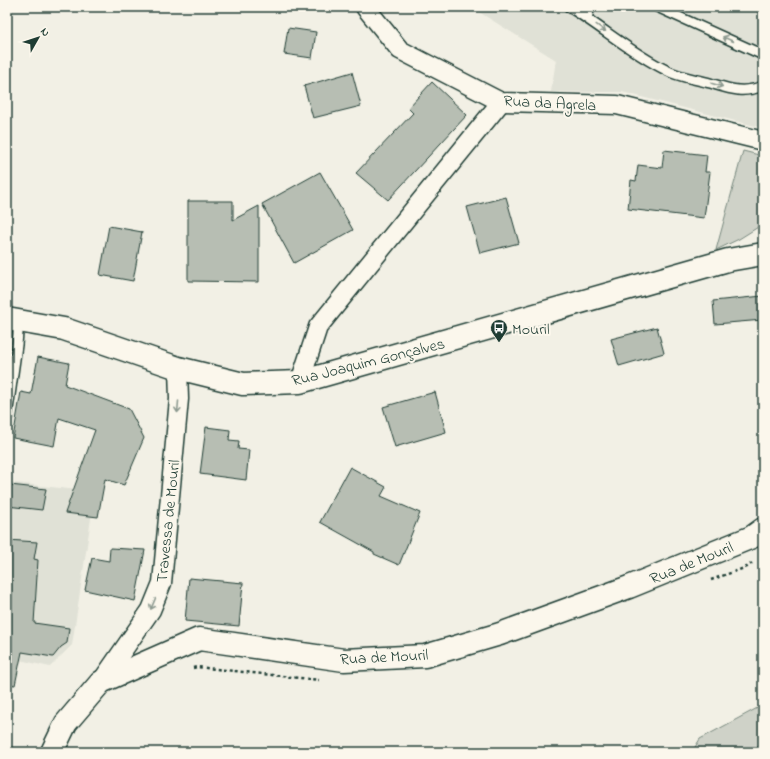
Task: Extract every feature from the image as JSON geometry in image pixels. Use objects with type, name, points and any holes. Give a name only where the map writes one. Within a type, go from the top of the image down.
[{"type":"main road","points":[[728,260],[763,239]]},
{"type":"main road","points":[[728,260],[763,254]]},
{"type":"main road","name":"Rua Joaquim Gonçalves","points":[[13,320],[64,329],[178,368],[243,384],[300,382],[728,260]]},
{"type":"main road","name":"Rua de Mouril","points":[[52,752],[66,723],[101,682],[199,639],[344,660],[425,656],[500,634],[630,587],[752,537],[763,529]]},
{"type":"street","name":"Rua da Agrela","points":[[364,7],[400,50],[501,102],[617,105],[763,141]]},
{"type":"street","points":[[300,382],[318,327],[501,102]]},
{"type":"street","name":"Travessa de Mouril","points":[[101,682],[151,610],[162,583],[179,400],[178,368]]},
{"type":"lane","points":[[569,7],[629,48],[667,71],[736,90],[763,86]]},
{"type":"lane","points":[[587,18],[590,7]]},
{"type":"lane","points":[[657,7],[763,55]]},
{"type":"lane","points":[[7,418],[17,345],[13,320]]},
{"type":"shaded area","points":[[471,7],[763,7],[763,128],[622,92],[551,92],[556,60]]},
{"type":"shaded area","points":[[743,151],[763,156],[763,224],[739,239],[716,250]]},
{"type":"shaded area","points":[[7,482],[95,492],[72,645],[50,667],[7,657]]},
{"type":"shaded area","points":[[763,705],[763,752],[692,752],[700,739]]},
{"type":"building","points":[[288,28],[316,32],[312,58],[284,54]]},
{"type":"building","points":[[352,72],[361,106],[313,118],[304,86]]},
{"type":"building","points":[[432,82],[467,115],[388,200],[356,173],[413,113],[408,108]]},
{"type":"building","points":[[664,150],[707,155],[705,172],[710,172],[704,218],[628,209],[631,180],[636,181],[638,165],[662,168]]},
{"type":"building","points":[[320,172],[353,230],[294,263],[262,204]]},
{"type":"building","points":[[506,197],[519,243],[480,253],[467,207]]},
{"type":"building","points":[[188,201],[233,201],[233,220],[259,206],[259,282],[188,281]]},
{"type":"building","points":[[109,226],[142,232],[133,281],[100,275]]},
{"type":"building","points":[[763,296],[763,320],[715,324],[713,301]]},
{"type":"building","points":[[657,327],[664,353],[619,366],[611,339]]},
{"type":"building","points":[[38,357],[69,363],[65,385],[129,409],[144,438],[124,485],[105,479],[98,517],[65,513],[95,430],[59,418],[54,446],[13,438],[21,392],[31,394]]},
{"type":"building","points":[[435,392],[446,432],[395,447],[383,407]]},
{"type":"building","points":[[206,427],[230,430],[229,440],[239,441],[238,449],[249,450],[246,480],[200,474]]},
{"type":"building","points":[[350,467],[386,487],[381,496],[420,513],[399,565],[374,554],[374,552],[320,522]]},
{"type":"building","points":[[10,485],[46,489],[42,510],[7,506]]},
{"type":"building","points":[[7,540],[37,542],[34,559],[38,560],[34,623],[69,628],[67,643],[61,647],[53,657],[22,652],[15,685],[7,684]]},
{"type":"building","points":[[110,548],[145,550],[135,601],[85,590],[92,558],[109,561]]},
{"type":"building","points":[[189,578],[243,583],[239,626],[185,621]]},
{"type":"place","name":"Mouril","points":[[499,343]]}]
